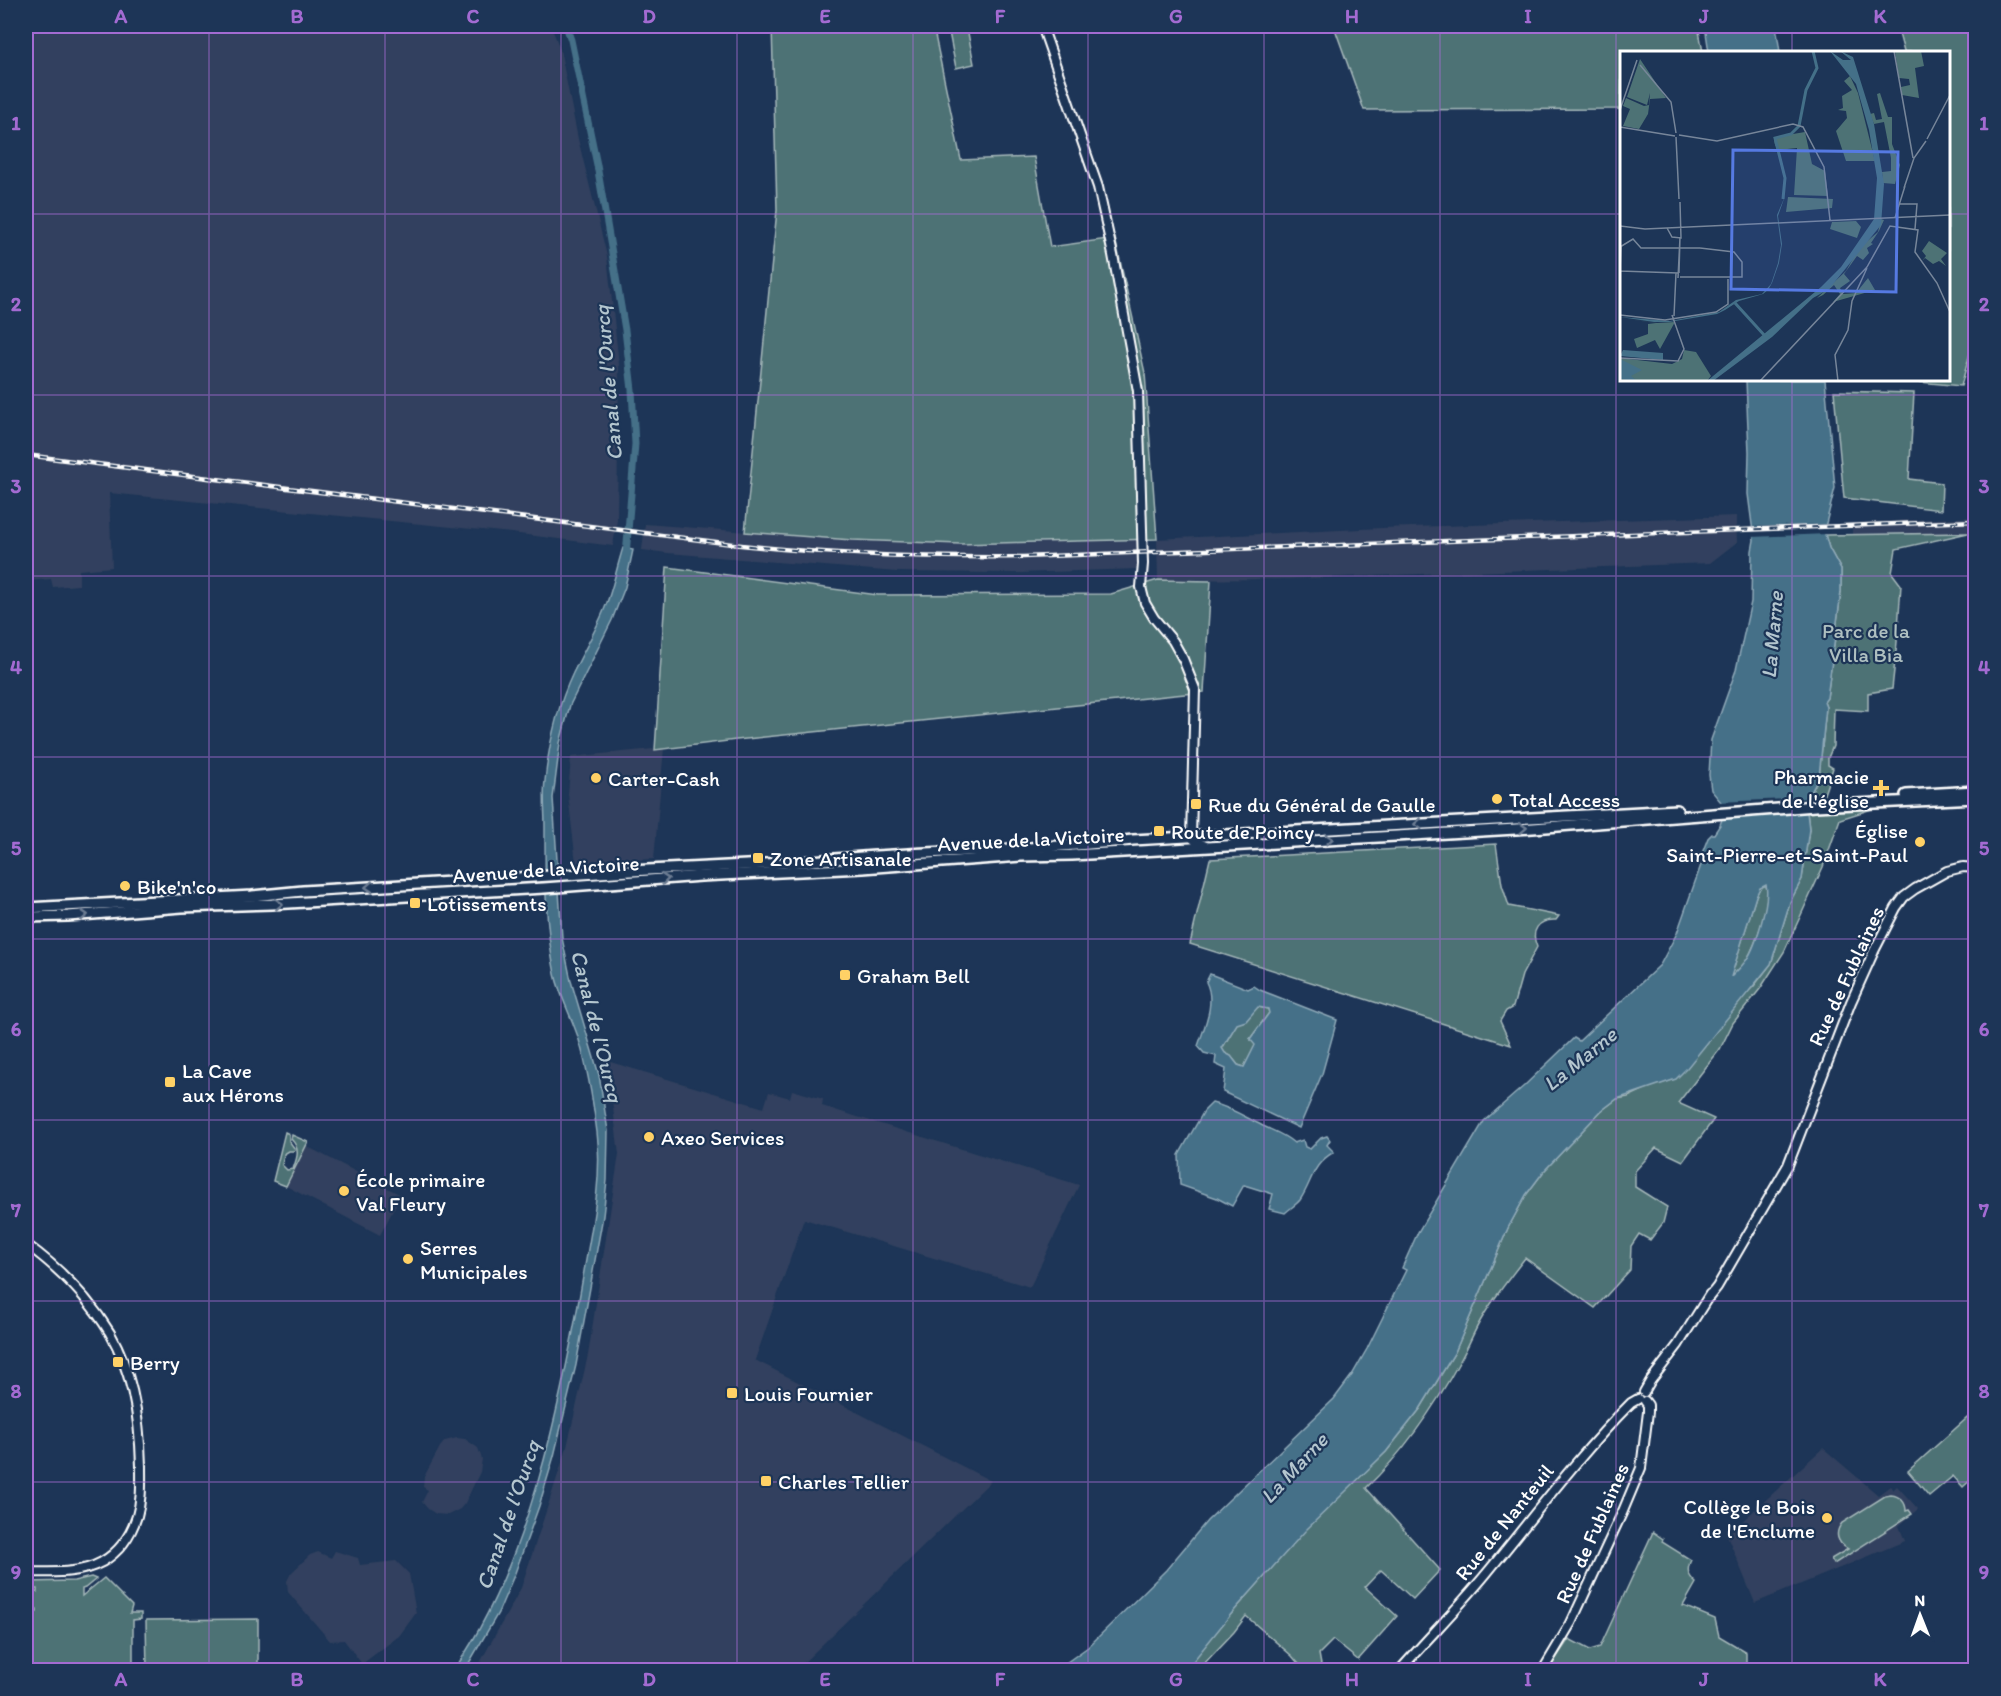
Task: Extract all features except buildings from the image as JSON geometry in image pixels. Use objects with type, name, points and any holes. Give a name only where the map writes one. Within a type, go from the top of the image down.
[{"type":"main road","points":[[1715,810],[1974,795],[1976,775]]},
{"type":"main road","name":"Avenue de la Victoire","points":[[26,908],[792,863],[854,857],[1079,846],[1133,840],[1602,814],[1715,810]]},
{"type":"main road","name":"Avenue de la Victoire","points":[[26,917],[108,914],[964,860],[1533,828],[1715,810]]},
{"type":"street","points":[[1042,26],[1098,187],[1138,392],[1143,564],[1141,587],[1145,603],[1173,641],[1195,689],[1191,837],[1185,844],[1144,847],[1133,851]]},
{"type":"street","points":[[1191,837],[1207,847]]},
{"type":"street","name":"Rue de Fublaines","points":[[1543,1671],[1571,1623],[1641,1468],[1648,1412],[1648,1405],[1642,1400],[1648,1395],[1644,1392],[1678,1346],[1782,1178],[1851,1002],[1892,915],[1904,897],[1923,884],[1948,871],[1963,867],[1976,868]]},
{"type":"street","points":[[26,1244],[62,1273],[88,1301],[105,1327],[125,1367],[137,1416],[141,1490],[137,1516],[127,1538],[102,1562],[79,1570],[26,1572]]},
{"type":"street","name":"Rue de Nanteuil","points":[[1400,1671],[1475,1587],[1589,1447],[1631,1403],[1642,1400]]},
{"type":"shaded area","points":[[26,26],[551,26],[560,49],[578,139],[607,256],[619,365],[617,520],[613,546],[512,533],[109,493],[112,567],[79,570],[79,585],[53,587],[51,579],[26,581]]},
{"type":"shaded area","points":[[1736,516],[1737,542],[1710,563],[1288,579],[1158,580],[1157,539],[1382,528]]},
{"type":"shaded area","points":[[1975,517],[1975,533],[1852,534],[1852,523]]},
{"type":"shaded area","points":[[645,524],[852,540],[960,544],[1137,540],[1137,569],[1017,573],[897,572],[668,553],[642,550]]},
{"type":"shaded area","points":[[664,748],[654,859],[576,863],[568,794],[571,757]]},
{"type":"shaded area","points":[[607,1061],[764,1108],[769,1092],[790,1098],[792,1090],[823,1099],[822,1106],[1079,1185],[1030,1287],[804,1219],[755,1360],[991,1481],[796,1670],[476,1670],[521,1588],[567,1447],[588,1355],[619,1154]]},
{"type":"shaded area","name":"École primaire Val Fleury","points":[[306,1146],[401,1195],[380,1235],[286,1186]]},
{"type":"shaded area","points":[[465,1439],[478,1448],[482,1459],[480,1472],[460,1509],[448,1515],[436,1514],[422,1502],[428,1490],[423,1487],[424,1477],[445,1441]]},
{"type":"shaded area","name":"Collège le Bois de l'Enclume","points":[[1823,1448],[1878,1495],[1890,1486],[1893,1490],[1897,1486],[1918,1509],[1899,1526],[1905,1541],[1755,1603],[1727,1535]]},
{"type":"shaded area","points":[[335,1551],[358,1558],[360,1565],[396,1561],[409,1574],[416,1613],[399,1636],[362,1664],[344,1640],[330,1641],[288,1592],[287,1581],[291,1573],[310,1555],[318,1552],[331,1558]]},
{"type":"green space","points":[[772,26],[933,26],[961,160],[1034,157],[1050,247],[1115,238],[1145,373],[1157,539],[960,544],[852,540],[745,532],[777,210]]},
{"type":"green space","points":[[1334,26],[1698,26],[1703,51],[1620,51],[1620,109],[1364,110]]},
{"type":"green space","points":[[1897,26],[1975,26],[1976,331],[1961,386],[1908,381],[1950,381],[1950,51],[1904,51]]},
{"type":"green space","points":[[967,28],[974,64],[956,68],[949,32]]},
{"type":"green space","points":[[1834,391],[1914,393],[1909,479],[1942,483],[1941,510],[1844,498]]},
{"type":"green space","name":"Parc de la Villa Bia","points":[[1968,533],[1896,549],[1892,573],[1901,585],[1892,689],[1868,693],[1868,711],[1834,709],[1833,746],[1828,758],[1828,765],[1833,768],[1823,797],[1808,798],[1819,777],[1826,707],[1824,702],[1827,698],[1841,592],[1841,570],[1825,535]]},
{"type":"green space","points":[[667,567],[878,595],[1111,594],[1158,580],[1211,581],[1204,692],[655,750]]},
{"type":"green space","points":[[1872,807],[1872,809],[1840,819],[1823,867],[1784,952],[1760,989],[1733,1023],[1720,1049],[1678,1103],[1714,1119],[1683,1161],[1656,1148],[1635,1171],[1635,1187],[1667,1207],[1663,1223],[1650,1240],[1639,1234],[1631,1246],[1630,1270],[1595,1308],[1525,1258],[1487,1310],[1430,1411],[1393,1459],[1366,1488],[1440,1570],[1413,1599],[1381,1570],[1365,1587],[1397,1616],[1358,1660],[1333,1640],[1319,1654],[1322,1670],[1304,1670],[1292,1656],[1246,1616],[1198,1670],[1184,1670],[1306,1529],[1386,1452],[1420,1409],[1455,1352],[1508,1228],[1526,1195],[1544,1171],[1601,1111],[1617,1099],[1628,1097],[1647,1088],[1754,986],[1771,964],[1790,902],[1802,879],[1809,829],[1807,812]]},
{"type":"green space","points":[[1540,821],[1540,824],[1209,844],[1209,842],[1249,840],[1290,834]]},
{"type":"green space","points":[[1496,844],[1502,885],[1509,906],[1559,916],[1556,920],[1544,922],[1537,927],[1534,936],[1537,947],[1522,975],[1513,1007],[1506,1011],[1500,1021],[1511,1045],[1190,944],[1210,859]]},
{"type":"green space","points":[[628,876],[370,895],[369,890]]},
{"type":"green space","points":[[1766,885],[1765,913],[1754,945],[1746,961],[1730,979],[1756,896],[1760,888]]},
{"type":"green space","points":[[1258,1007],[1268,1009],[1269,1013],[1250,1039],[1256,1045],[1244,1067],[1238,1065],[1222,1049],[1237,1023]]},
{"type":"green space","points":[[285,1132],[289,1134],[289,1141],[295,1149],[284,1154],[282,1165],[287,1170],[293,1169],[297,1157],[296,1146],[291,1139],[292,1135],[308,1142],[286,1186],[273,1181]]},
{"type":"green space","points":[[1975,1411],[1975,1476],[1963,1487],[1953,1476],[1929,1496],[1908,1471]]},
{"type":"green space","points":[[1891,1495],[1902,1500],[1906,1511],[1909,1510],[1912,1514],[1834,1564],[1831,1559],[1848,1549],[1841,1544],[1837,1534],[1842,1523],[1885,1496]]},
{"type":"green space","points":[[1653,1532],[1663,1539],[1662,1542],[1691,1560],[1689,1573],[1696,1583],[1683,1606],[1715,1619],[1719,1636],[1746,1652],[1746,1667],[1733,1670],[1548,1670],[1569,1639],[1590,1650],[1600,1647]]},
{"type":"green space","points":[[91,1577],[96,1579],[82,1589],[82,1596],[104,1578],[132,1606],[130,1613],[141,1613],[141,1619],[133,1620],[133,1670],[26,1670],[26,1613],[37,1612],[37,1609],[26,1609],[26,1593],[37,1592],[37,1589],[26,1589],[26,1582],[74,1581]]},
{"type":"green space","points":[[258,1619],[258,1670],[147,1670],[146,1620]]},
{"type":"water","points":[[1705,26],[1776,26],[1780,51],[1709,51]]},
{"type":"water","name":"La Marne","points":[[1746,381],[1825,381],[1835,488],[1824,531],[1829,548],[1841,570],[1841,592],[1827,698],[1824,702],[1826,707],[1819,777],[1808,798],[1809,829],[1802,879],[1790,902],[1771,964],[1676,1079],[1617,1099],[1601,1111],[1544,1171],[1526,1195],[1508,1228],[1455,1352],[1420,1409],[1386,1452],[1306,1530],[1232,1613],[1190,1665],[1184,1670],[1056,1670],[1088,1647],[1166,1570],[1207,1521],[1334,1399],[1352,1375],[1367,1349],[1406,1270],[1402,1268],[1418,1232],[1484,1121],[1574,1038],[1579,1041],[1660,965],[1677,933],[1708,838],[1714,834],[1723,816],[1721,802],[1711,790],[1709,775],[1711,740],[1736,670],[1751,602],[1754,540],[1748,494]],"holes":[[[1766,885],[1766,902],[1753,948],[1744,963],[1731,977],[1756,896],[1760,888]]]},
{"type":"water","points":[[623,548],[633,550],[625,587],[612,620],[570,705],[560,743],[553,798],[562,938],[571,981],[599,1075],[608,1131],[607,1180],[603,1216],[576,1365],[554,1456],[539,1506],[498,1613],[465,1670],[454,1670],[480,1628],[522,1533],[552,1429],[564,1377],[593,1223],[598,1168],[597,1132],[582,1051],[557,982],[549,938],[544,792],[558,712],[567,686],[607,602]]},
{"type":"water","points":[[1210,974],[1248,989],[1254,986],[1337,1020],[1322,1074],[1299,1128],[1223,1092],[1226,1069],[1215,1064],[1216,1056],[1204,1053],[1198,1046],[1210,1006],[1206,982]],"holes":[[[1258,1007],[1268,1009],[1269,1013],[1250,1039],[1255,1045],[1244,1067],[1238,1065],[1222,1048],[1237,1024],[1246,1021]]]},
{"type":"water","points":[[1212,1103],[1237,1112],[1294,1143],[1303,1140],[1305,1147],[1310,1149],[1321,1138],[1327,1136],[1330,1140],[1327,1145],[1334,1152],[1321,1162],[1300,1200],[1285,1213],[1269,1209],[1273,1194],[1244,1185],[1232,1206],[1217,1198],[1180,1185],[1179,1155],[1204,1111]]},
{"type":"pier","points":[[1829,524],[1828,534],[1751,537],[1750,527]]},
{"type":"pier","points":[[1812,798],[1810,811],[1720,817],[1718,802]]},
{"type":"waterway","name":"Canal de l'Ourcq","points":[[566,26],[571,40],[597,165],[625,330],[632,390],[635,444],[626,556]]},
{"type":"railway","points":[[26,455],[732,544],[877,555],[1023,557],[1976,521]]},
{"type":"place","name":"Carter-Cash","points":[[596,778]]},
{"type":"place","name":"Pharmacie de l'église","points":[[1881,788]]},
{"type":"place","name":"Total Access","points":[[1497,799]]},
{"type":"place","name":"Rue du Général de Gaulle","points":[[1196,804]]},
{"type":"place","name":"Route de Poincy","points":[[1159,831]]},
{"type":"place","name":"Église Saint-Pierre-et-Saint-Paul","points":[[1920,842]]},
{"type":"place","name":"Zone Artisanale","points":[[758,858]]},
{"type":"place","name":"Bike'n'co","points":[[125,886]]},
{"type":"place","name":"Lotissements","points":[[415,903]]},
{"type":"place","name":"Graham Bell","points":[[845,975]]},
{"type":"place","name":"La Cave aux Hérons","points":[[170,1082]]},
{"type":"place","name":"Axeo Services","points":[[649,1137]]},
{"type":"place","name":"École primaire Val Fleury","points":[[344,1191]]},
{"type":"place","name":"Serres Municipales","points":[[408,1259]]},
{"type":"place","name":"Berry","points":[[118,1362]]},
{"type":"place","name":"Louis Fournier","points":[[732,1393]]},
{"type":"place","name":"Charles Tellier","points":[[766,1481]]},
{"type":"place","name":"Collège le Bois de l'Enclume","points":[[1827,1518]]}]
